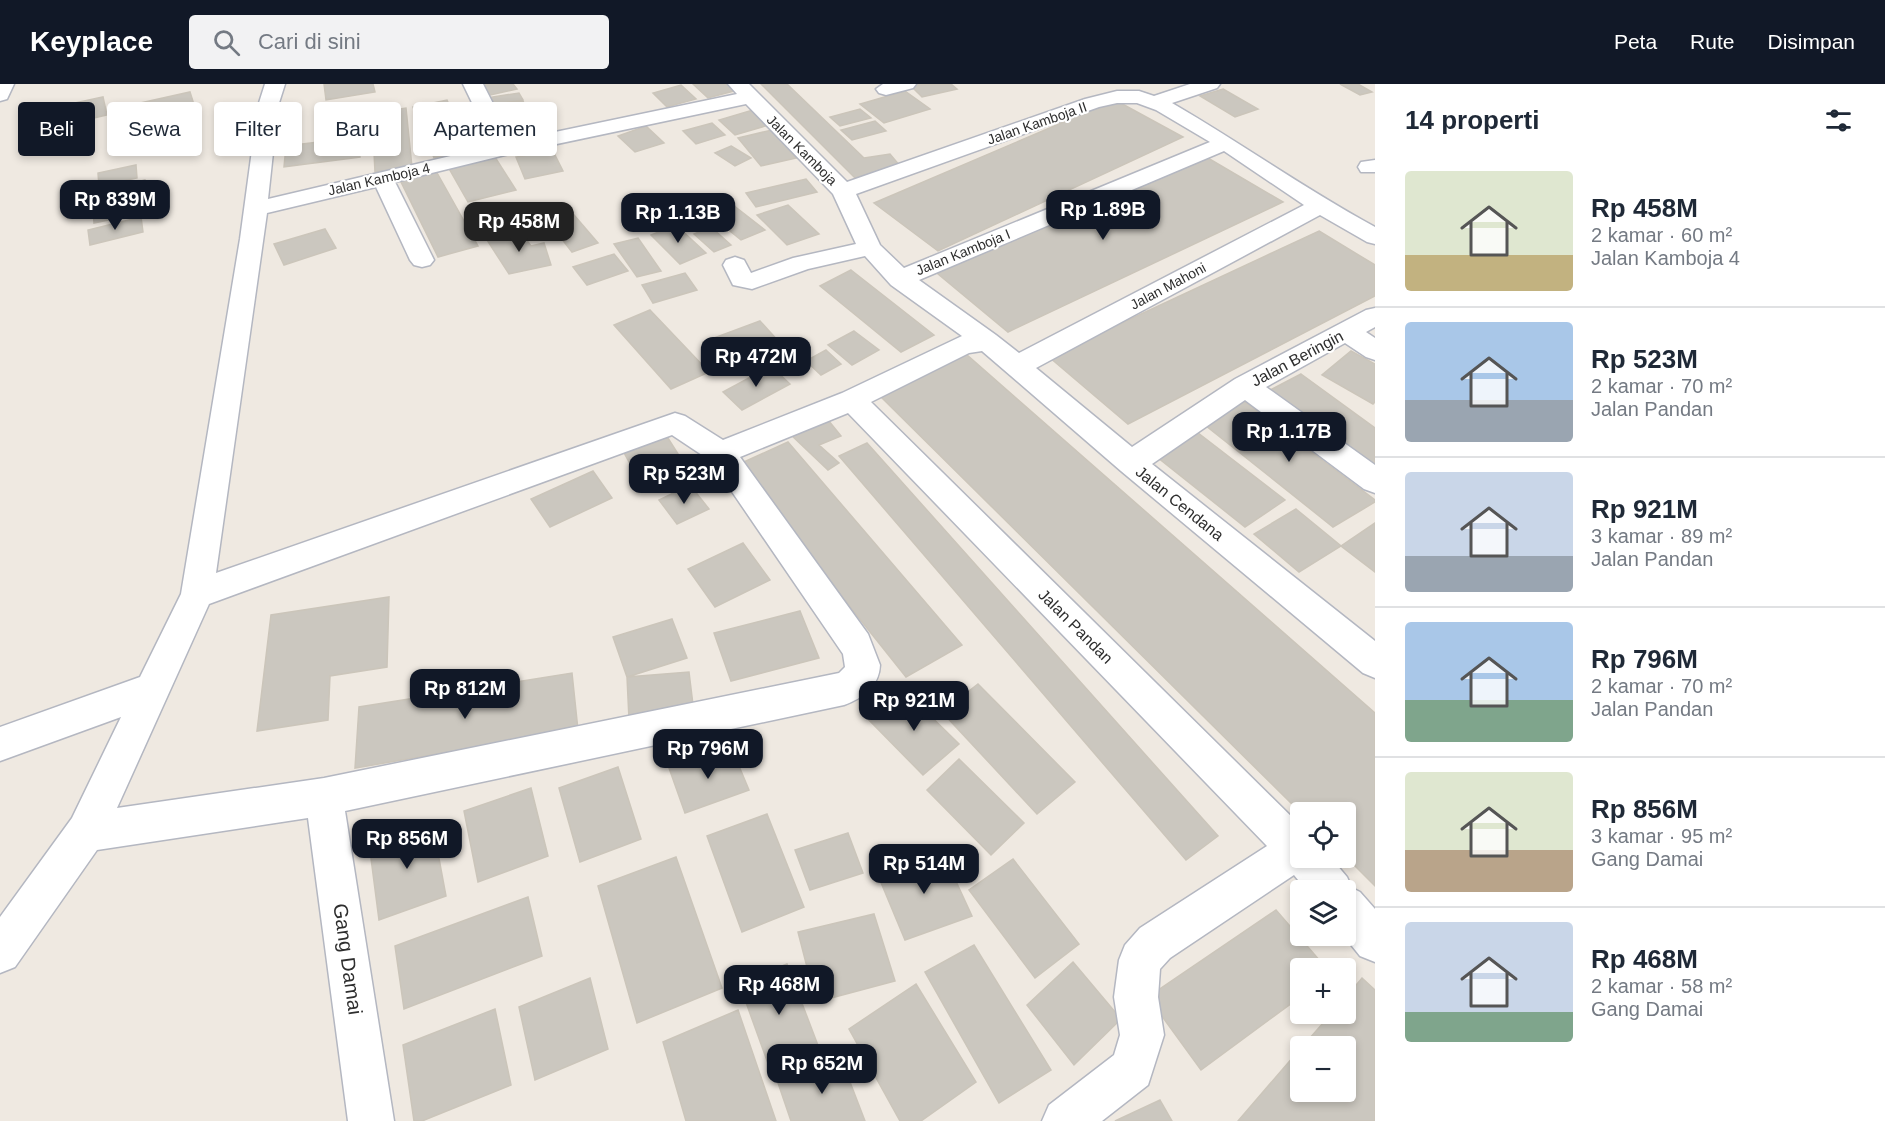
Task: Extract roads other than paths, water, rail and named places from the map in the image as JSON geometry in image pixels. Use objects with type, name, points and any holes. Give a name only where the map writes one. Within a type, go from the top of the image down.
[{"type":"street","points":[[0,95],[4,84]]},
{"type":"street","points":[[0,951],[64,866],[86,832],[196,594],[255,209],[268,106],[274,84]]},
{"type":"street","points":[[473,84],[482,102]]},
{"type":"street","points":[[886,89],[906,84]]},
{"type":"street","points":[[1154,102],[1210,84]]},
{"type":"street","name":"Jalan Kamboja 4","points":[[557,136],[744,90]]},
{"type":"street","name":"Jalan Kamboja","points":[[744,90],[843,191],[870,248],[900,279],[987,341]]},
{"type":"street","name":"Jalan Kamboja II","points":[[843,191],[1092,103],[1117,97],[1139,97],[1154,102],[1226,143],[1320,206],[1375,237]]},
{"type":"street","name":"Jalan Kamboja I","points":[[900,279],[1226,143]]},
{"type":"street","name":"Jalan Kamboja 4","points":[[255,209],[477,156]]},
{"type":"street","points":[[383,179],[422,260]]},
{"type":"street","name":"Jalan Mahoni","points":[[1017,366],[1320,206]]},
{"type":"street","points":[[735,265],[742,279],[752,281],[802,263],[870,248]]},
{"type":"street","name":"Jalan Beringin","points":[[1131,463],[1245,386],[1375,315]]},
{"type":"street","points":[[1347,332],[1375,351]]},
{"type":"street","points":[[721,453],[852,400],[963,345],[987,341]]},
{"type":"street","name":"Jalan Cendana","points":[[987,341],[1131,463],[1375,662]]},
{"type":"street","points":[[1245,386],[1375,482]]},
{"type":"street","name":"Jalan Pandan","points":[[852,400],[1290,842]]},
{"type":"street","points":[[86,832],[324,797],[844,689],[858,681],[863,669],[862,657],[856,645],[721,453],[671,423],[196,594]]},
{"type":"street","points":[[0,744],[153,689]]},
{"type":"street","name":"Gang Damai","points":[[324,797],[371,1121]]},
{"type":"street","points":[[1065,1121],[1132,1069],[1143,1035],[1136,997],[1140,960],[1155,943],[1290,860]]},
{"type":"street","name":"Jalan Pandan","points":[[1314,868],[1324,880]]},
{"type":"street","points":[[1356,918],[1375,941]]}]
